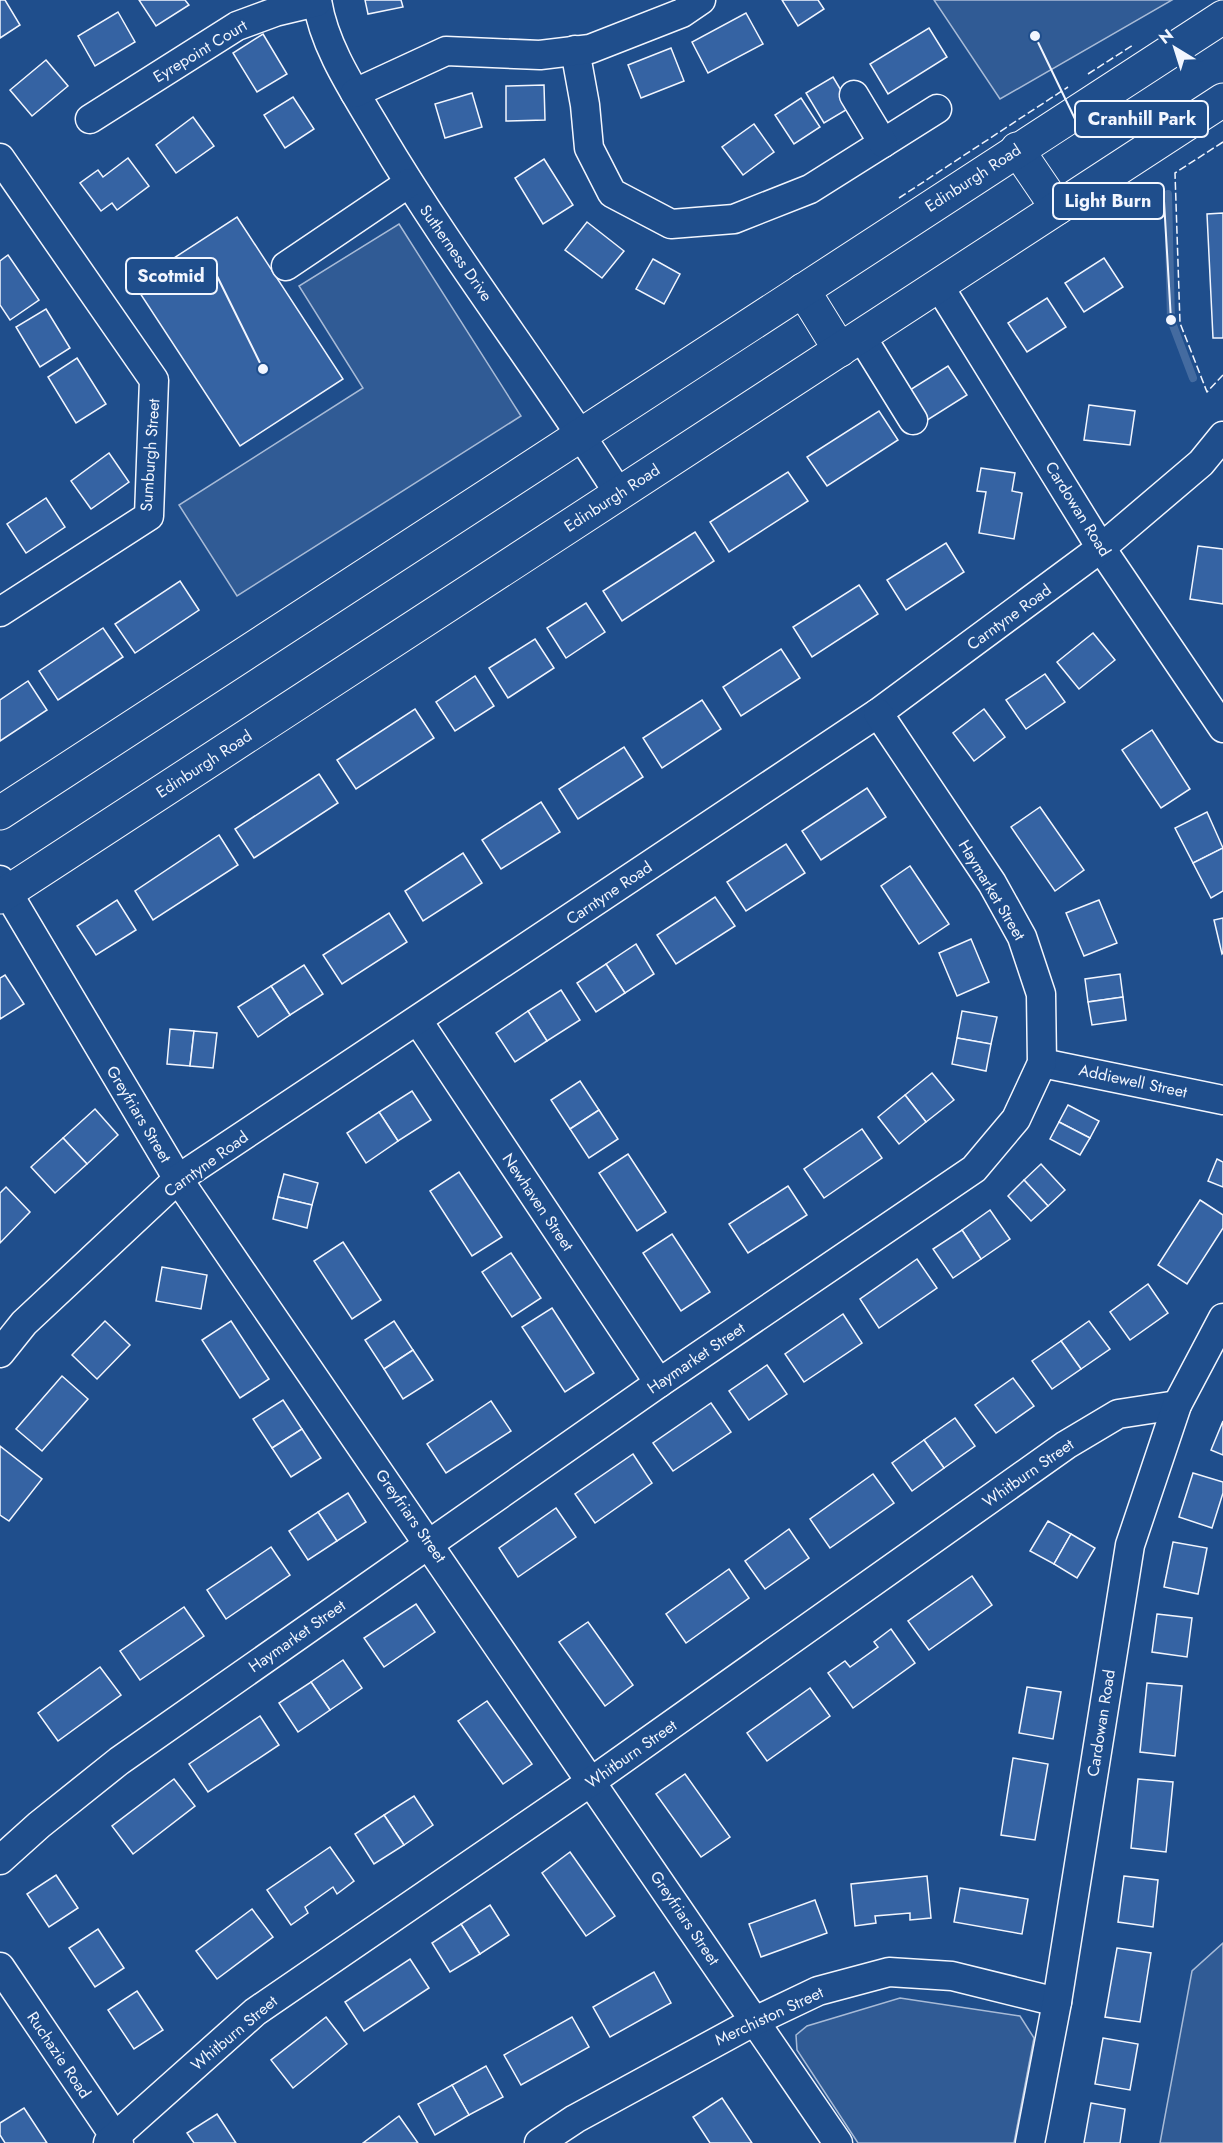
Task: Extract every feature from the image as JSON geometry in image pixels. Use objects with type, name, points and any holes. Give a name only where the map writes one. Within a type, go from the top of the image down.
[{"type":"main road","name":"Edinburgh Road","points":[[0,813],[1223,17]]},
{"type":"main road","name":"Edinburgh Road","points":[[2,890],[619,494],[1223,100]]},
{"type":"main road","points":[[1017,149],[1057,208]]},
{"type":"main road","points":[[803,290],[851,343]]},
{"type":"street","points":[[355,93],[446,51],[540,55],[590,49],[682,13],[700,0]]},
{"type":"street","name":"Sutherness Drive","points":[[317,1],[320,20],[355,93],[409,183],[619,494]]},
{"type":"street","name":"Eyrepoint Court","points":[[90,119],[237,26],[275,12],[317,1]]},
{"type":"street","points":[[575,50],[585,105],[589,148],[612,193],[671,224],[734,219],[810,189],[937,109]]},
{"type":"street","points":[[855,95],[884,143]]},
{"type":"street","name":"Sumburgh Street","points":[[0,158],[154,380],[149,516],[0,612]]},
{"type":"street","points":[[286,266],[409,183]]},
{"type":"street","name":"Cardowan Road","points":[[939,286],[1101,548],[1223,728]]},
{"type":"street","points":[[851,343],[913,420]]},
{"type":"street","name":"Carntyne Road","points":[[0,1353],[24,1323],[178,1179],[878,713],[1101,548],[1201,463],[1223,436]]},
{"type":"street","name":"Haymarket Street","points":[[0,1860],[39,1825],[119,1761],[659,1383],[974,1169],[1016,1119],[1042,1063],[1041,994],[1022,938],[992,883],[878,713]]},
{"type":"street","name":"Greyfriars Street","points":[[2,890],[178,1179],[838,2143]]},
{"type":"street","name":"Newhaven Street","points":[[418,1021],[659,1383]]},
{"type":"street","name":"Addiewell Street","points":[[1042,1063],[1223,1100]]},
{"type":"street","name":"Cardowan Road","points":[[1030,2143],[1057,2002],[1130,1545],[1177,1405],[1223,1318]]},
{"type":"street","name":"Whitburn Street","points":[[114,2141],[255,2012],[592,1781],[1066,1445],[1118,1414],[1177,1405]]},
{"type":"street","name":"Ruchazie Road","points":[[0,1967],[114,2141]]},
{"type":"street","name":"Merchiston Street","points":[[538,2143],[585,2113],[755,2021],[818,1991],[889,1972],[952,1976],[1057,2002]]},
{"type":"shaded area","points":[[934,0],[1172,0],[1000,99]]},
{"type":"shaded area","points":[[399,224],[521,416],[237,596],[179,505],[363,388],[299,286]]},
{"type":"shaded area","points":[[1223,1943],[1223,2143],[1160,2143],[1192,1971]]},
{"type":"shaded area","points":[[900,1998],[1020,2016],[1034,2038],[1014,2143],[858,2143],[797,2050],[796,2035],[807,2026]]},
{"type":"building","points":[[0,0],[5,0],[20,25],[0,38]]},
{"type":"building","points":[[139,0],[185,0],[189,5],[156,26]]},
{"type":"building","points":[[365,0],[401,0],[403,7],[368,14]]},
{"type":"building","points":[[782,0],[818,0],[824,9],[798,26]]},
{"type":"building","points":[[118,12],[135,42],[95,66],[78,36]]},
{"type":"building","points":[[746,13],[763,44],[708,73],[692,42]]},
{"type":"building","points":[[929,28],[947,57],[888,94],[870,64]]},
{"type":"building","points":[[263,34],[287,74],[257,92],[233,53]]},
{"type":"building","points":[[671,48],[684,81],[641,98],[628,65]]},
{"type":"building","points":[[46,60],[68,86],[32,116],[10,90]]},
{"type":"building","points":[[833,77],[851,107],[824,123],[806,93]]},
{"type":"building","points":[[544,85],[545,120],[506,121],[506,86]]},
{"type":"building","points":[[472,93],[482,127],[445,138],[435,104]]},
{"type":"building","points":[[293,97],[314,129],[285,148],[264,115]]},
{"type":"building","points":[[801,98],[820,127],[794,144],[775,115]]},
{"type":"building","points":[[193,117],[214,146],[176,173],[156,145]]},
{"type":"building","points":[[754,124],[774,152],[743,175],[722,147]]},
{"type":"building","points":[[128,158],[149,186],[117,210],[112,203],[101,211],[80,183],[98,170],[103,177]]},
{"type":"building","points":[[544,159],[573,205],[543,224],[515,178]]},
{"type":"building","points":[[1223,213],[1223,338],[1213,338],[1207,214]]},
{"type":"building","points":[[237,217],[343,379],[240,446],[134,284]]},
{"type":"building","points":[[587,222],[624,251],[602,278],[565,250]]},
{"type":"building","points":[[8,255],[39,300],[10,320],[0,305],[0,261]]},
{"type":"building","points":[[1104,258],[1123,287],[1084,312],[1065,283]]},
{"type":"building","points":[[653,259],[680,274],[664,304],[636,289]]},
{"type":"building","points":[[1047,298],[1066,327],[1027,352],[1008,323]]},
{"type":"building","points":[[46,309],[70,348],[40,367],[16,327]]},
{"type":"building","points":[[77,358],[106,404],[76,423],[48,377]]},
{"type":"building","points":[[948,366],[967,395],[921,424],[902,395]]},
{"type":"building","points":[[1089,405],[1135,411],[1130,445],[1084,440]]},
{"type":"building","points":[[879,411],[898,440],[827,486],[807,457]]},
{"type":"building","points":[[109,453],[129,482],[91,509],[71,481]]},
{"type":"building","points":[[981,468],[1015,473],[1012,491],[1022,493],[1014,539],[979,533],[986,492],[977,491]]},
{"type":"building","points":[[788,472],[808,501],[729,552],[710,522]]},
{"type":"building","points":[[46,498],[65,527],[26,553],[7,524]]},
{"type":"building","points":[[695,532],[714,561],[622,621],[603,591]]},
{"type":"building","points":[[946,543],[964,572],[906,610],[887,580]]},
{"type":"building","points":[[1198,546],[1223,549],[1223,604],[1190,599]]},
{"type":"building","points":[[180,581],[199,610],[135,653],[115,624]]},
{"type":"building","points":[[859,585],[878,614],[812,657],[793,627]]},
{"type":"building","points":[[586,603],[605,632],[566,658],[547,628]]},
{"type":"building","points":[[103,628],[123,657],[58,700],[39,671]]},
{"type":"building","points":[[1093,633],[1115,660],[1079,689],[1057,662]]},
{"type":"building","points":[[535,639],[554,668],[508,698],[489,668]]},
{"type":"building","points":[[781,649],[800,678],[741,716],[723,687]]},
{"type":"building","points":[[1045,674],[1065,702],[1026,729],[1006,700]]},
{"type":"building","points":[[475,676],[494,706],[455,731],[436,702]]},
{"type":"building","points":[[28,681],[47,710],[0,741],[0,700]]},
{"type":"building","points":[[702,700],[721,729],[662,768],[643,738]]},
{"type":"building","points":[[415,709],[434,738],[356,789],[337,760]]},
{"type":"building","points":[[984,709],[1005,737],[974,761],[953,733]]},
{"type":"building","points":[[1152,730],[1190,789],[1161,808],[1122,750]]},
{"type":"building","points":[[624,747],[643,777],[578,819],[559,789]]},
{"type":"building","points":[[319,774],[338,803],[254,858],[235,829]]},
{"type":"building","points":[[867,788],[886,817],[821,860],[802,831]]},
{"type":"building","points":[[541,802],[560,832],[501,869],[482,840]]},
{"type":"building","points":[[1040,807],[1084,870],[1055,891],[1011,827]]},
{"type":"building","points":[[1207,812],[1223,848],[1193,863],[1175,828]]},
{"type":"building","points":[[219,835],[238,865],[153,920],[135,891]]},
{"type":"building","points":[[786,844],[805,873],[746,911],[727,882]]},
{"type":"building","points":[[1223,848],[1223,891],[1211,898],[1193,863]]},
{"type":"building","points":[[463,853],[482,883],[423,921],[405,891]]},
{"type":"building","points":[[910,866],[949,924],[919,944],[881,886]]},
{"type":"building","points":[[715,897],[735,926],[676,964],[657,935]]},
{"type":"building","points":[[117,900],[136,930],[96,955],[77,926]]},
{"type":"building","points":[[1099,900],[1117,943],[1084,956],[1066,913]]},
{"type":"building","points":[[389,913],[407,942],[342,984],[323,955]]},
{"type":"building","points":[[1223,918],[1223,953],[1222,954],[1214,920]]},
{"type":"building","points":[[971,939],[989,982],[957,996],[939,953]]},
{"type":"building","points":[[636,944],[654,974],[625,993],[606,964]]},
{"type":"building","points":[[606,964],[625,993],[596,1012],[577,983]]},
{"type":"building","points":[[304,965],[323,994],[290,1015],[271,986]]},
{"type":"building","points":[[1120,974],[1123,997],[1088,1002],[1085,979]]},
{"type":"building","points":[[5,975],[24,1004],[0,1019],[0,978]]},
{"type":"building","points":[[271,986],[290,1015],[258,1037],[238,1007]]},
{"type":"building","points":[[561,990],[580,1020],[547,1041],[528,1011]]},
{"type":"building","points":[[1123,997],[1126,1020],[1092,1025],[1088,1002]]},
{"type":"building","points":[[528,1011],[547,1041],[515,1062],[496,1033]]},
{"type":"building","points":[[962,1011],[997,1017],[991,1044],[957,1038]]},
{"type":"building","points":[[170,1029],[194,1031],[190,1066],[167,1064]]},
{"type":"building","points":[[194,1031],[217,1033],[213,1068],[190,1066]]},
{"type":"building","points":[[957,1038],[991,1044],[986,1071],[952,1064]]},
{"type":"building","points":[[932,1073],[954,1100],[926,1122],[905,1095]]},
{"type":"building","points":[[580,1081],[599,1110],[570,1129],[551,1100]]},
{"type":"building","points":[[412,1091],[431,1120],[398,1141],[379,1112]]},
{"type":"building","points":[[905,1095],[926,1122],[899,1144],[878,1117]]},
{"type":"building","points":[[1068,1105],[1099,1121],[1090,1138],[1059,1122]]},
{"type":"building","points":[[95,1109],[118,1135],[87,1164],[63,1138]]},
{"type":"building","points":[[599,1110],[618,1139],[589,1158],[570,1129]]},
{"type":"building","points":[[379,1112],[398,1141],[366,1163],[347,1133]]},
{"type":"building","points":[[1059,1122],[1090,1138],[1080,1155],[1050,1139]]},
{"type":"building","points":[[862,1129],[882,1158],[824,1198],[804,1169]]},
{"type":"building","points":[[63,1138],[87,1164],[55,1193],[31,1167]]},
{"type":"building","points":[[628,1154],[666,1212],[637,1231],[599,1173]]},
{"type":"building","points":[[1217,1159],[1223,1162],[1223,1187],[1208,1181]]},
{"type":"building","points":[[1041,1164],[1065,1190],[1048,1206],[1024,1180]]},
{"type":"building","points":[[459,1172],[502,1237],[472,1256],[430,1191]]},
{"type":"building","points":[[284,1174],[318,1183],[312,1205],[278,1197]]},
{"type":"building","points":[[1024,1180],[1048,1206],[1031,1221],[1008,1196]]},
{"type":"building","points":[[788,1186],[807,1215],[748,1253],[729,1224]]},
{"type":"building","points":[[6,1187],[30,1212],[0,1243],[0,1193]]},
{"type":"building","points":[[278,1197],[312,1205],[307,1228],[273,1219]]},
{"type":"building","points":[[1200,1200],[1223,1215],[1223,1228],[1187,1284],[1158,1265]]},
{"type":"building","points":[[990,1210],[1010,1239],[981,1259],[962,1230]]},
{"type":"building","points":[[962,1230],[981,1259],[953,1278],[933,1249]]},
{"type":"building","points":[[672,1234],[710,1292],[681,1311],[643,1253]]},
{"type":"building","points":[[343,1242],[381,1300],[352,1319],[314,1261]]},
{"type":"building","points":[[511,1253],[541,1298],[512,1317],[482,1272]]},
{"type":"building","points":[[917,1259],[937,1288],[879,1328],[860,1299]]},
{"type":"building","points":[[162,1267],[207,1275],[201,1309],[156,1301]]},
{"type":"building","points":[[1148,1284],[1168,1313],[1130,1340],[1110,1312]]},
{"type":"building","points":[[552,1308],[594,1373],[565,1392],[522,1327]]},
{"type":"building","points":[[843,1314],[862,1343],[804,1382],[785,1354]]},
{"type":"building","points":[[105,1321],[130,1345],[97,1379],[72,1355]]},
{"type":"building","points":[[231,1321],[269,1379],[240,1398],[202,1340]]},
{"type":"building","points":[[394,1321],[413,1350],[384,1369],[365,1340]]},
{"type":"building","points":[[1089,1321],[1110,1349],[1081,1369],[1061,1341]]},
{"type":"building","points":[[1061,1341],[1081,1369],[1052,1389],[1032,1361]]},
{"type":"building","points":[[413,1350],[433,1380],[403,1399],[384,1369]]},
{"type":"building","points":[[767,1365],[787,1394],[749,1420],[729,1391]]},
{"type":"building","points":[[62,1376],[88,1399],[42,1451],[16,1429]]},
{"type":"building","points":[[1013,1378],[1034,1406],[996,1433],[975,1405]]},
{"type":"building","points":[[283,1400],[302,1429],[272,1448],[253,1419]]},
{"type":"building","points":[[491,1401],[511,1431],[446,1473],[427,1444]]},
{"type":"building","points":[[711,1403],[731,1432],[673,1471],[653,1443]]},
{"type":"building","points":[[955,1418],[975,1446],[944,1468],[924,1440]]},
{"type":"building","points":[[1223,1421],[1223,1455],[1211,1450]]},
{"type":"building","points":[[302,1429],[321,1458],[291,1477],[272,1448]]},
{"type":"building","points":[[924,1440],[944,1468],[912,1491],[892,1463]]},
{"type":"building","points":[[0,1446],[42,1479],[9,1521],[0,1515]]},
{"type":"building","points":[[633,1454],[652,1483],[595,1523],[575,1494]]},
{"type":"building","points":[[1193,1473],[1223,1482],[1223,1493],[1212,1528],[1179,1517]]},
{"type":"building","points":[[873,1474],[894,1503],[830,1548],[810,1519]]},
{"type":"building","points":[[348,1493],[366,1522],[337,1541],[318,1512]]},
{"type":"building","points":[[556,1508],[576,1537],[518,1577],[499,1548]]},
{"type":"building","points":[[318,1512],[337,1541],[308,1560],[289,1531]]},
{"type":"building","points":[[1048,1521],[1071,1534],[1054,1564],[1030,1551]]},
{"type":"building","points":[[789,1529],[809,1558],[765,1589],[745,1561]]},
{"type":"building","points":[[1071,1534],[1095,1548],[1077,1578],[1054,1564]]},
{"type":"building","points":[[1173,1542],[1207,1548],[1198,1594],[1164,1587]]},
{"type":"building","points":[[271,1547],[290,1575],[226,1619],[207,1590]]},
{"type":"building","points":[[729,1569],[749,1598],[686,1643],[666,1614]]},
{"type":"building","points":[[972,1576],[992,1605],[929,1650],[908,1621]]},
{"type":"building","points":[[416,1604],[435,1632],[384,1667],[364,1638]]},
{"type":"building","points":[[184,1607],[204,1636],[140,1680],[120,1651]]},
{"type":"building","points":[[1157,1614],[1192,1618],[1187,1657],[1152,1652]]},
{"type":"building","points":[[588,1622],[633,1685],[605,1706],[559,1642]]},
{"type":"building","points":[[891,1629],[915,1663],[853,1708],[828,1673],[845,1661],[850,1667],[878,1647],[874,1642]]},
{"type":"building","points":[[343,1660],[362,1688],[330,1710],[311,1682]]},
{"type":"building","points":[[100,1667],[121,1695],[58,1741],[38,1713]]},
{"type":"building","points":[[311,1682],[330,1710],[298,1732],[279,1703]]},
{"type":"building","points":[[1147,1683],[1182,1686],[1175,1756],[1140,1752]]},
{"type":"building","points":[[1027,1687],[1061,1692],[1053,1739],[1019,1733]]},
{"type":"building","points":[[810,1688],[830,1716],[767,1761],[747,1733]]},
{"type":"building","points":[[487,1701],[532,1764],[503,1784],[458,1721]]},
{"type":"building","points":[[260,1716],[279,1745],[208,1792],[189,1764]]},
{"type":"building","points":[[1013,1758],[1048,1764],[1035,1840],[1001,1835]]},
{"type":"building","points":[[685,1774],[730,1837],[701,1857],[656,1794]]},
{"type":"building","points":[[174,1779],[195,1806],[133,1854],[112,1826]]},
{"type":"building","points":[[1138,1779],[1173,1782],[1166,1852],[1131,1848]]},
{"type":"building","points":[[414,1796],[433,1825],[404,1845],[384,1815]]},
{"type":"building","points":[[384,1815],[404,1845],[374,1864],[355,1834]]},
{"type":"building","points":[[330,1847],[354,1881],[337,1894],[333,1887],[305,1907],[308,1913],[291,1925],[267,1890]]},
{"type":"building","points":[[570,1852],[615,1916],[586,1936],[542,1873]]},
{"type":"building","points":[[56,1875],[78,1908],[49,1927],[27,1894]]},
{"type":"building","points":[[927,1876],[931,1918],[910,1920],[910,1913],[875,1916],[876,1923],[855,1926],[851,1884]]},
{"type":"building","points":[[1124,1876],[1158,1880],[1153,1927],[1118,1922]]},
{"type":"building","points":[[960,1888],[1028,1899],[1022,1934],[954,1922]]},
{"type":"building","points":[[815,1900],[827,1933],[761,1957],[749,1924]]},
{"type":"building","points":[[490,1905],[509,1935],[480,1954],[461,1924]]},
{"type":"building","points":[[252,1909],[273,1937],[217,1979],[196,1951]]},
{"type":"building","points":[[461,1924],[480,1954],[450,1972],[432,1943]]},
{"type":"building","points":[[98,1929],[124,1968],[95,1987],[69,1948]]},
{"type":"building","points":[[1117,1948],[1151,1953],[1140,2022],[1105,2017]]},
{"type":"building","points":[[410,1959],[429,1988],[364,2031],[345,2002]]},
{"type":"building","points":[[654,1972],[671,2003],[610,2037],[593,2007]]},
{"type":"building","points":[[137,1991],[163,2030],[134,2049],[108,2010]]},
{"type":"building","points":[[326,2017],[347,2044],[293,2088],[271,2060]]},
{"type":"building","points":[[572,2017],[589,2047],[521,2085],[504,2055]]},
{"type":"building","points":[[1103,2038],[1138,2044],[1130,2090],[1095,2084]]},
{"type":"building","points":[[486,2066],[503,2097],[469,2115],[452,2085]]},
{"type":"building","points":[[452,2085],[469,2115],[435,2135],[418,2104]]},
{"type":"building","points":[[722,2098],[752,2143],[710,2143],[693,2117]]},
{"type":"building","points":[[1091,2103],[1125,2109],[1120,2143],[1084,2143]]},
{"type":"building","points":[[24,2108],[47,2143],[5,2143],[0,2135],[0,2123]]},
{"type":"building","points":[[217,2114],[236,2143],[194,2143],[187,2133]]},
{"type":"building","points":[[399,2116],[418,2143],[363,2143]]},
{"type":"waterway","points":[[1168,194],[1171,320],[1193,378]]},
{"type":"fence","points":[[1088,74],[1133,45]]},
{"type":"fence","points":[[899,198],[1068,87]]},
{"type":"fence","points":[[1223,142],[1175,173],[1180,323],[1207,392],[1223,375]]},
{"type":"place","name":"Cranhill Park","points":[[1035,36]]},
{"type":"place","name":"Light Burn","points":[[1171,320]]},
{"type":"place","name":"Scotmid","points":[[263,369]]}]
